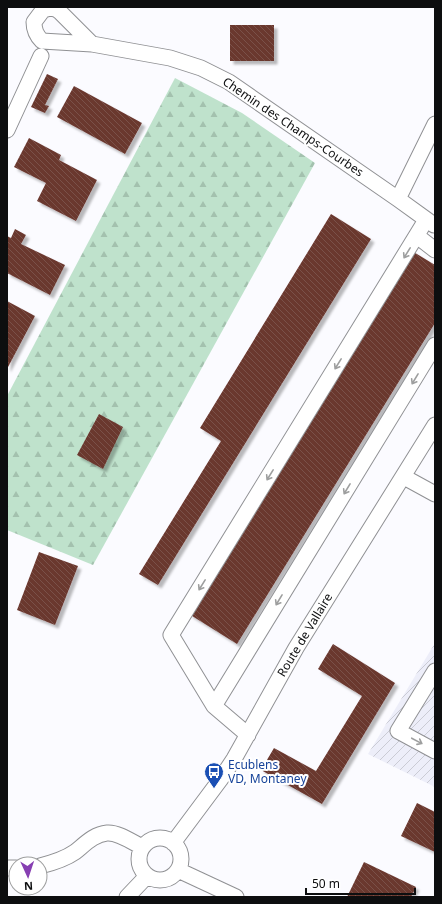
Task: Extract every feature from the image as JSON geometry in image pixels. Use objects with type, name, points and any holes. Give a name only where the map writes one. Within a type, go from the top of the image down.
[{"type":"street","name":"Chemin des Champs-Courbes","points":[[92,44],[170,58],[208,71],[229,82],[398,198],[431,223]]},
{"type":"street","points":[[7,130],[42,56]]},
{"type":"street","points":[[398,198],[435,124]]},
{"type":"street","points":[[248,735],[214,706],[171,635],[417,236],[431,223]]},
{"type":"street","points":[[417,236],[435,250]]},
{"type":"street","points":[[214,706],[435,345]]},
{"type":"street","name":"Route de Vallaire","points":[[174,844],[220,780],[248,735],[296,648],[435,425]]},
{"type":"street","points":[[404,476],[435,494]]},
{"type":"street","points":[[435,671],[398,731],[435,751]]},
{"type":"street","points":[[48,865],[68,856],[96,836],[107,833],[120,836],[142,847]]},
{"type":"street","points":[[159,838],[174,844],[181,859],[178,870],[168,878],[162,880],[153,879],[147,876],[140,867],[139,863],[139,855],[142,847],[148,842],[159,838]]},
{"type":"street","points":[[178,870],[236,897]]},
{"type":"street","points":[[127,897],[147,876]]},
{"type":"shaded area","points":[[435,643],[435,787],[368,754]]},
{"type":"green space","points":[[175,78],[242,113],[315,163],[93,565],[7,530],[7,396]]},
{"type":"building","points":[[230,25],[274,25],[274,61],[230,61]]},
{"type":"building","points":[[47,74],[58,79],[45,105],[49,106],[45,113],[31,107]]},
{"type":"building","points":[[74,86],[142,123],[125,154],[57,117]]},
{"type":"building","points":[[29,138],[61,155],[59,160],[97,180],[76,221],[37,201],[46,183],[14,167]]},
{"type":"building","points":[[331,214],[371,239],[158,585],[139,574],[221,441],[200,428]]},
{"type":"building","points":[[15,229],[26,235],[21,244],[65,265],[50,295],[7,273],[7,236],[11,238]]},
{"type":"building","points":[[412,251],[435,265],[435,323],[237,644],[189,614]]},
{"type":"building","points":[[7,301],[35,316],[7,369]]},
{"type":"building","points":[[99,414],[123,427],[103,469],[77,455]]},
{"type":"building","points":[[39,552],[78,566],[55,625],[17,610]]},
{"type":"building","points":[[333,644],[395,683],[322,804],[261,770],[274,748],[316,771],[362,696],[318,669]]},
{"type":"building","points":[[417,803],[435,812],[435,852],[401,836]]},
{"type":"building","points":[[364,862],[416,887],[411,897],[347,897]]},
{"type":"place","name":"Ecublens VD, Montaney","points":[[214,789]]}]
